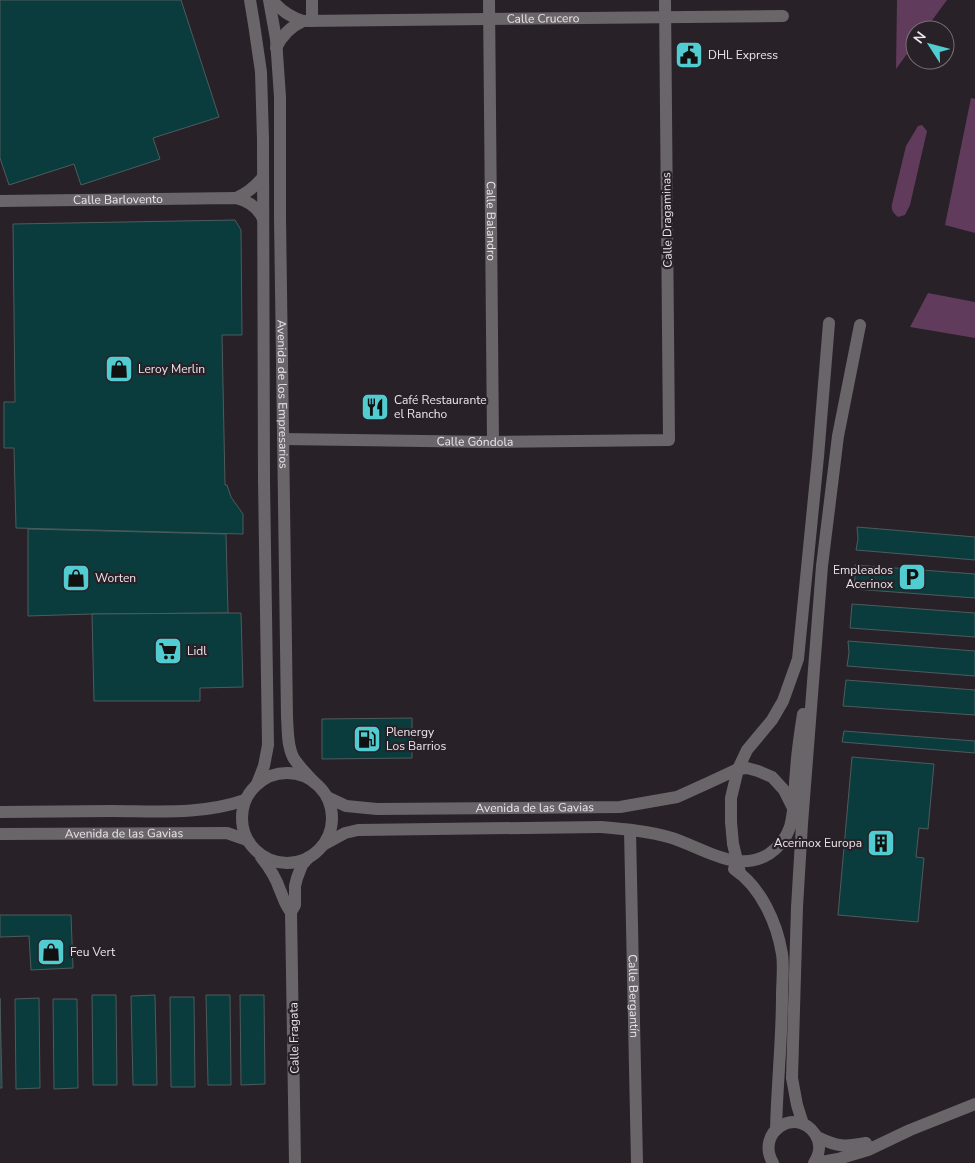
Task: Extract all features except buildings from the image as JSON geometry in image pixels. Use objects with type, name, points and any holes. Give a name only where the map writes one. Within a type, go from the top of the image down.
[{"type":"street","name":"Avenida de los Empresarios","points":[[250,0],[261,72],[263,177],[264,481],[268,745],[264,766],[257,784]]},
{"type":"street","name":"Avenida de los Empresarios","points":[[271,0],[280,97],[283,439],[289,743],[293,756],[314,782]]},
{"type":"street","name":"Calle Crucero","points":[[271,0],[278,8],[292,18],[308,21],[782,16]]},
{"type":"street","points":[[276,48],[285,33],[308,21],[312,0]]},
{"type":"street","name":"Calle Balandro","points":[[489,0],[493,442]]},
{"type":"street","name":"Calle Dragaminas","points":[[665,0],[669,440]]},
{"type":"street","points":[[236,198],[246,194],[263,177]]},
{"type":"street","name":"Calle Barlovento","points":[[0,201],[236,198],[251,203],[263,219]]},
{"type":"street","points":[[776,1130],[782,1010],[782,957],[774,924],[763,900],[738,867],[731,822],[731,798],[738,769],[747,750],[772,720],[783,701],[798,659],[829,323]]},
{"type":"street","points":[[803,1124],[792,1078],[797,907],[802,824],[822,566],[838,436],[860,325]]},
{"type":"street","name":"Calle Góndola","points":[[283,439],[493,442],[669,440]]},
{"type":"street","points":[[738,867],[775,850],[787,836],[793,808],[800,731],[806,700],[814,679]]},
{"type":"street","points":[[738,769],[747,768],[772,777],[784,790],[793,808],[795,826],[789,904],[796,949]]},
{"type":"street","name":"Avenida de las Gavias","points":[[327,797],[346,806],[377,809],[620,807],[677,796],[738,769]]},
{"type":"street","points":[[275,774],[295,774],[314,782],[327,797],[332,816],[328,836],[323,845],[308,858],[288,864],[278,863],[260,855],[252,848],[243,830],[242,810],[250,792],[257,784],[275,774]]},
{"type":"street","name":"Avenida de las Gavias","points":[[0,812],[185,812],[220,808],[245,800]]},
{"type":"street","name":"Avenida de las Gavias","points":[[323,845],[345,833],[358,830],[600,827],[670,837],[738,867]]},
{"type":"street","name":"Calle Bergantín","points":[[630,830],[637,1163]]},
{"type":"street","name":"Avenida de las Gavias","points":[[0,834],[227,833],[247,840]]},
{"type":"street","name":"Calle Fragata","points":[[260,855],[272,871],[286,906],[291,912]]},
{"type":"street","name":"Calle Fragata","points":[[295,1163],[291,912],[296,905],[295,886],[297,878],[302,865],[308,858]]},
{"type":"street","points":[[817,1137],[819,1150],[815,1163],[838,1159],[975,1104]]},
{"type":"street","points":[[773,1163],[768,1150],[768,1142],[781,1125],[788,1123],[796,1122],[803,1124],[809,1127],[817,1137],[839,1146],[868,1146]]},
{"type":"street","points":[[868,1146],[870,1163]]},
{"type":"shaded area","points":[[897,0],[947,0],[932,20],[905,20],[905,57],[896,69]]},
{"type":"shaded area","points":[[971,98],[975,99],[975,233],[945,225]]},
{"type":"shaded area","points":[[922,125],[927,131],[910,205],[905,215],[898,217],[893,211],[892,204],[906,146],[918,126]]},
{"type":"shaded area","points":[[928,293],[975,302],[975,338],[910,327]]},
{"type":"place","name":"DHL Express","points":[[689,55]]},
{"type":"place","name":"Leroy Merlin","points":[[119,369]]},
{"type":"place","name":"Café Restaurante el Rancho","points":[[375,407]]},
{"type":"place","name":"Empleados Acerinox","points":[[912,577]]},
{"type":"place","name":"Worten","points":[[76,578]]},
{"type":"place","name":"Lidl","points":[[168,651]]},
{"type":"place","name":"Plenergy Los Barrios","points":[[367,739]]},
{"type":"place","name":"Acerinox Europa","points":[[881,843]]},
{"type":"place","name":"Feu Vert","points":[[51,952]]}]
